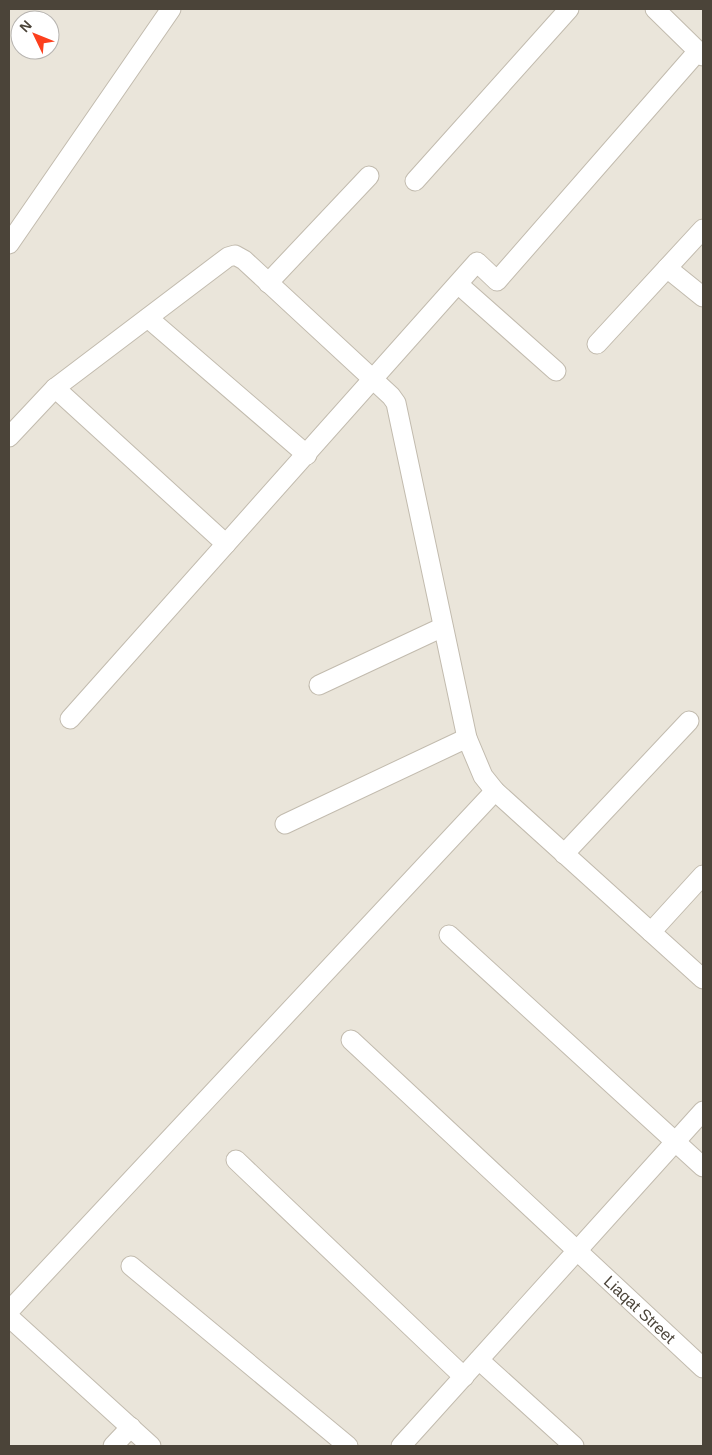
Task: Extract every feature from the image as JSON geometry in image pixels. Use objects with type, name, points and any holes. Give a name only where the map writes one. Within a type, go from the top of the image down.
[{"type":"street","points":[[9,244],[171,9]]},
{"type":"street","points":[[414,181],[569,9]]},
{"type":"street","points":[[70,719],[477,262],[497,281],[701,53],[655,9]]},
{"type":"street","points":[[268,283],[369,176]]},
{"type":"street","points":[[597,344],[703,229]]},
{"type":"street","points":[[9,437],[55,388],[228,257],[235,256],[244,260],[391,396],[396,403],[467,738],[483,776],[495,791],[703,979]]},
{"type":"street","points":[[667,268],[703,297]]},
{"type":"street","points":[[458,284],[556,372]]},
{"type":"street","points":[[148,318],[306,455]]},
{"type":"street","points":[[55,388],[226,544]]},
{"type":"street","points":[[319,685],[443,627]]},
{"type":"street","points":[[564,854],[690,721]]},
{"type":"street","points":[[285,824],[467,738]]},
{"type":"street","points":[[9,1311],[495,791]]},
{"type":"street","points":[[651,932],[703,875]]},
{"type":"street","points":[[449,935],[703,1167]]},
{"type":"street","name":"Liaqat Street","points":[[351,1040],[576,1252],[703,1368]]},
{"type":"street","points":[[401,1446],[703,1111]]},
{"type":"street","points":[[236,1160],[464,1377]]},
{"type":"street","points":[[131,1266],[348,1446]]},
{"type":"street","points":[[9,1317],[151,1446]]},
{"type":"street","points":[[479,1360],[574,1446]]},
{"type":"street","points":[[113,1446],[130,1426]]},
{"type":"shaded area","points":[[9,9],[703,9],[703,1446],[9,1446]]}]
